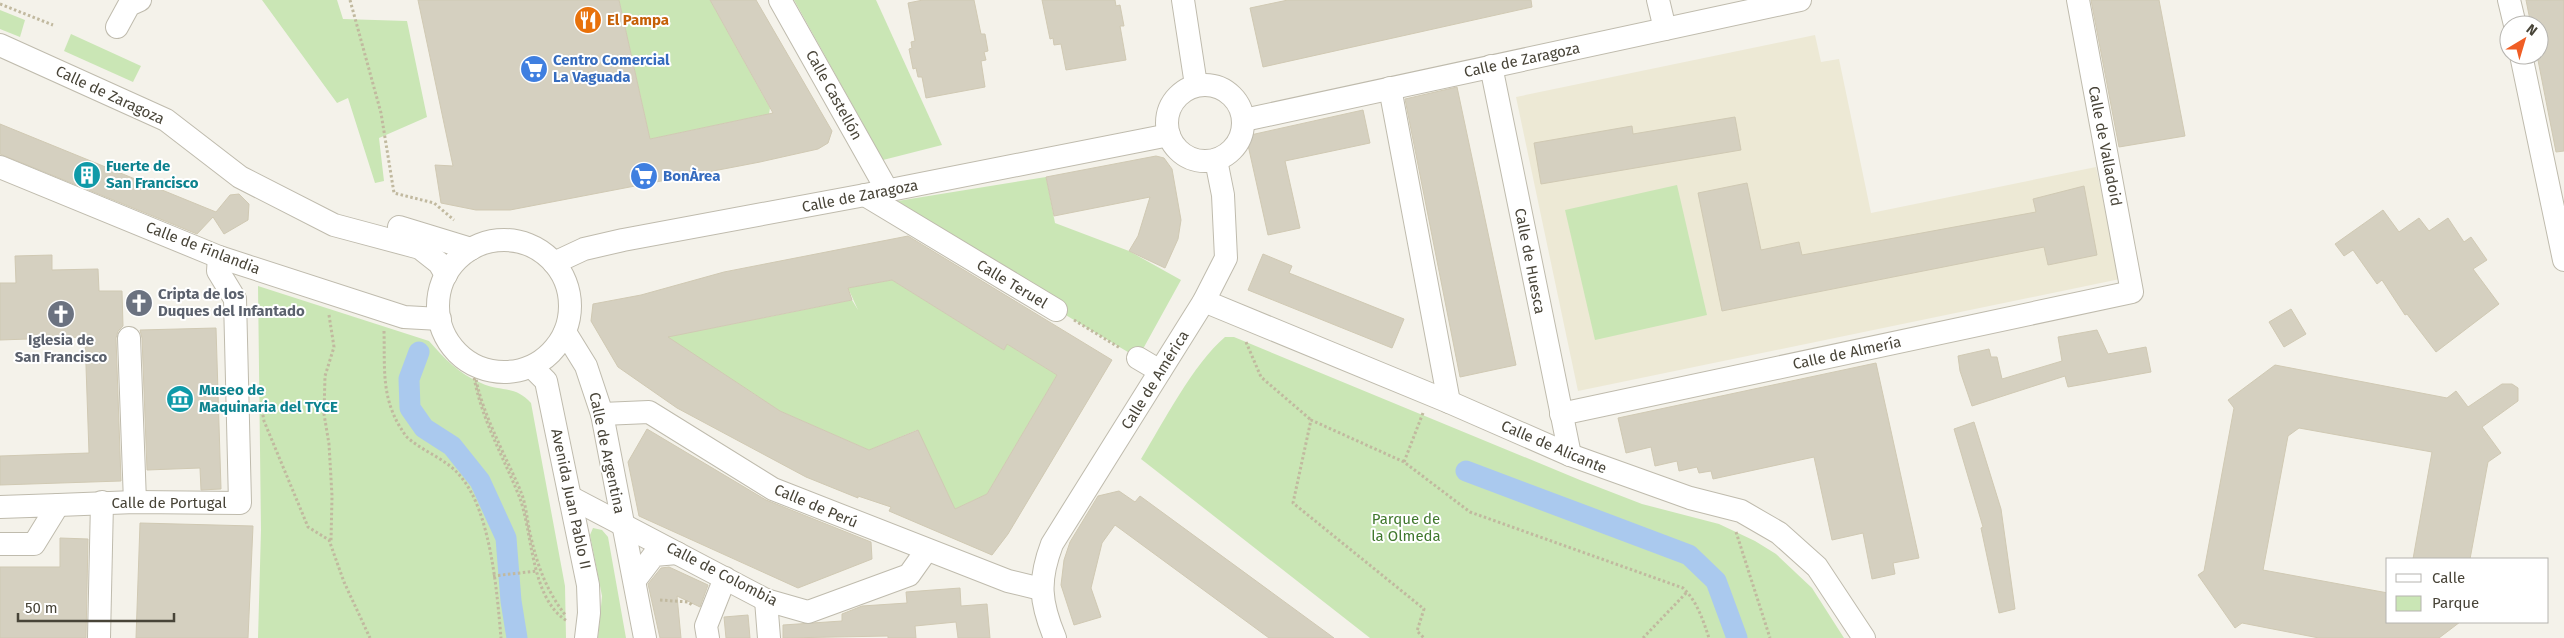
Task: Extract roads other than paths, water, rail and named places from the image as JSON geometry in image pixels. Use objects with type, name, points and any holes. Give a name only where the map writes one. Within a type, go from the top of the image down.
[{"type":"street","points":[[117,27],[129,5],[140,0]]},
{"type":"street","name":"Calle Castellón","points":[[780,0],[887,190]]},
{"type":"street","points":[[1183,0],[1196,85]]},
{"type":"street","points":[[1658,0],[1665,29]]},
{"type":"street","name":"Calle de Zaragoza","points":[[1244,120],[1800,0]]},
{"type":"street","name":"Calle de Valladoid","points":[[2078,0],[2132,292]]},
{"type":"street","points":[[2509,0],[2512,15]]},
{"type":"street","name":"Calle de Zaragoza","points":[[0,45],[166,120],[240,177],[334,225],[420,248],[439,263],[446,275]]},
{"type":"street","points":[[2523,65],[2564,260]]},
{"type":"street","name":"Calle de Huesca","points":[[1491,66],[1570,455]]},
{"type":"street","points":[[1196,85],[1212,85],[1228,91],[1239,104],[1244,120],[1242,133],[1237,145],[1228,154],[1216,160],[1202,161],[1187,157],[1176,148],[1168,135],[1167,119],[1171,104],[1181,92],[1196,85]]},
{"type":"street","points":[[1390,88],[1439,398]]},
{"type":"street","name":"Calle de Zaragoza","points":[[554,263],[584,250],[623,240],[865,196],[887,190],[1168,135]]},
{"type":"street","name":"Calle de América","points":[[1055,638],[1044,608],[1041,588],[1043,568],[1052,544],[1204,302],[1226,258],[1223,195],[1216,160]]},
{"type":"street","name":"Calle de Finlandia","points":[[0,167],[219,257],[404,317],[440,319]]},
{"type":"street","name":"Calle Teruel","points":[[865,196],[1056,310]]},
{"type":"street","name":"Calle de Zaragoza","points":[[291,203],[346,213],[442,238],[476,241]]},
{"type":"street","points":[[506,240],[524,243],[540,251],[554,263],[564,278],[570,296],[570,314],[565,332],[548,356],[532,367],[492,371],[457,352],[446,337],[440,319],[438,304],[446,275],[457,260],[476,241],[506,240]]},
{"type":"street","name":"Calle de Portugal","points":[[0,506],[102,502],[240,503],[235,299],[218,271],[219,257]]},
{"type":"street","name":"Calle de Almería","points":[[1561,414],[2132,292]]},
{"type":"street","name":"Calle de Alicante","points":[[1204,302],[1439,398],[1570,455],[1690,498],[1741,512],[1778,533],[1817,567],[1864,638]]},
{"type":"street","name":"Calle de Argentina","points":[[565,332],[586,366],[602,414],[636,587],[644,638]]},
{"type":"street","points":[[129,338],[135,502]]},
{"type":"street","points":[[1138,358],[1160,371]]},
{"type":"street","name":"Avenida Juan Pablo II","points":[[532,367],[546,381],[588,586],[589,613],[586,638]]},
{"type":"street","name":"Calle de Perú","points":[[602,414],[649,412],[773,489],[926,551],[1008,581],[1041,588]]},
{"type":"street","name":"Calle de Colombia","points":[[570,497],[623,523],[766,600],[808,612],[909,575],[926,551]]},
{"type":"street","points":[[99,638],[102,502]]},
{"type":"street","points":[[0,544],[34,544],[58,504]]},
{"type":"street","points":[[636,587],[654,555],[677,553]]},
{"type":"street","points":[[708,628],[725,578]]},
{"type":"street","points":[[766,600],[769,638]]},
{"type":"waterway","points":[[419,352],[409,379],[410,408],[424,428],[452,446],[480,481],[506,538],[511,601],[517,638]]},
{"type":"waterway","points":[[1466,471],[1689,555],[1716,581],[1737,638]]},
{"type":"place","name":"El Pampa","points":[[588,20]]},
{"type":"place","name":"Centro Comercial La Vaguada","points":[[534,69]]},
{"type":"place","name":"Fuerte de San Francisco","points":[[87,175]]},
{"type":"place","name":"BonÀrea","points":[[644,176]]},
{"type":"place","name":"Cripta de los Duques del Infantado","points":[[139,303]]},
{"type":"place","name":"Iglesia de San Francisco","points":[[61,314]]},
{"type":"place","name":"Museo de Maquinaria del TYCE","points":[[180,399]]},
{"type":"park label","name":"Parque de la Olmeda","points":[[1406,528]]}]
